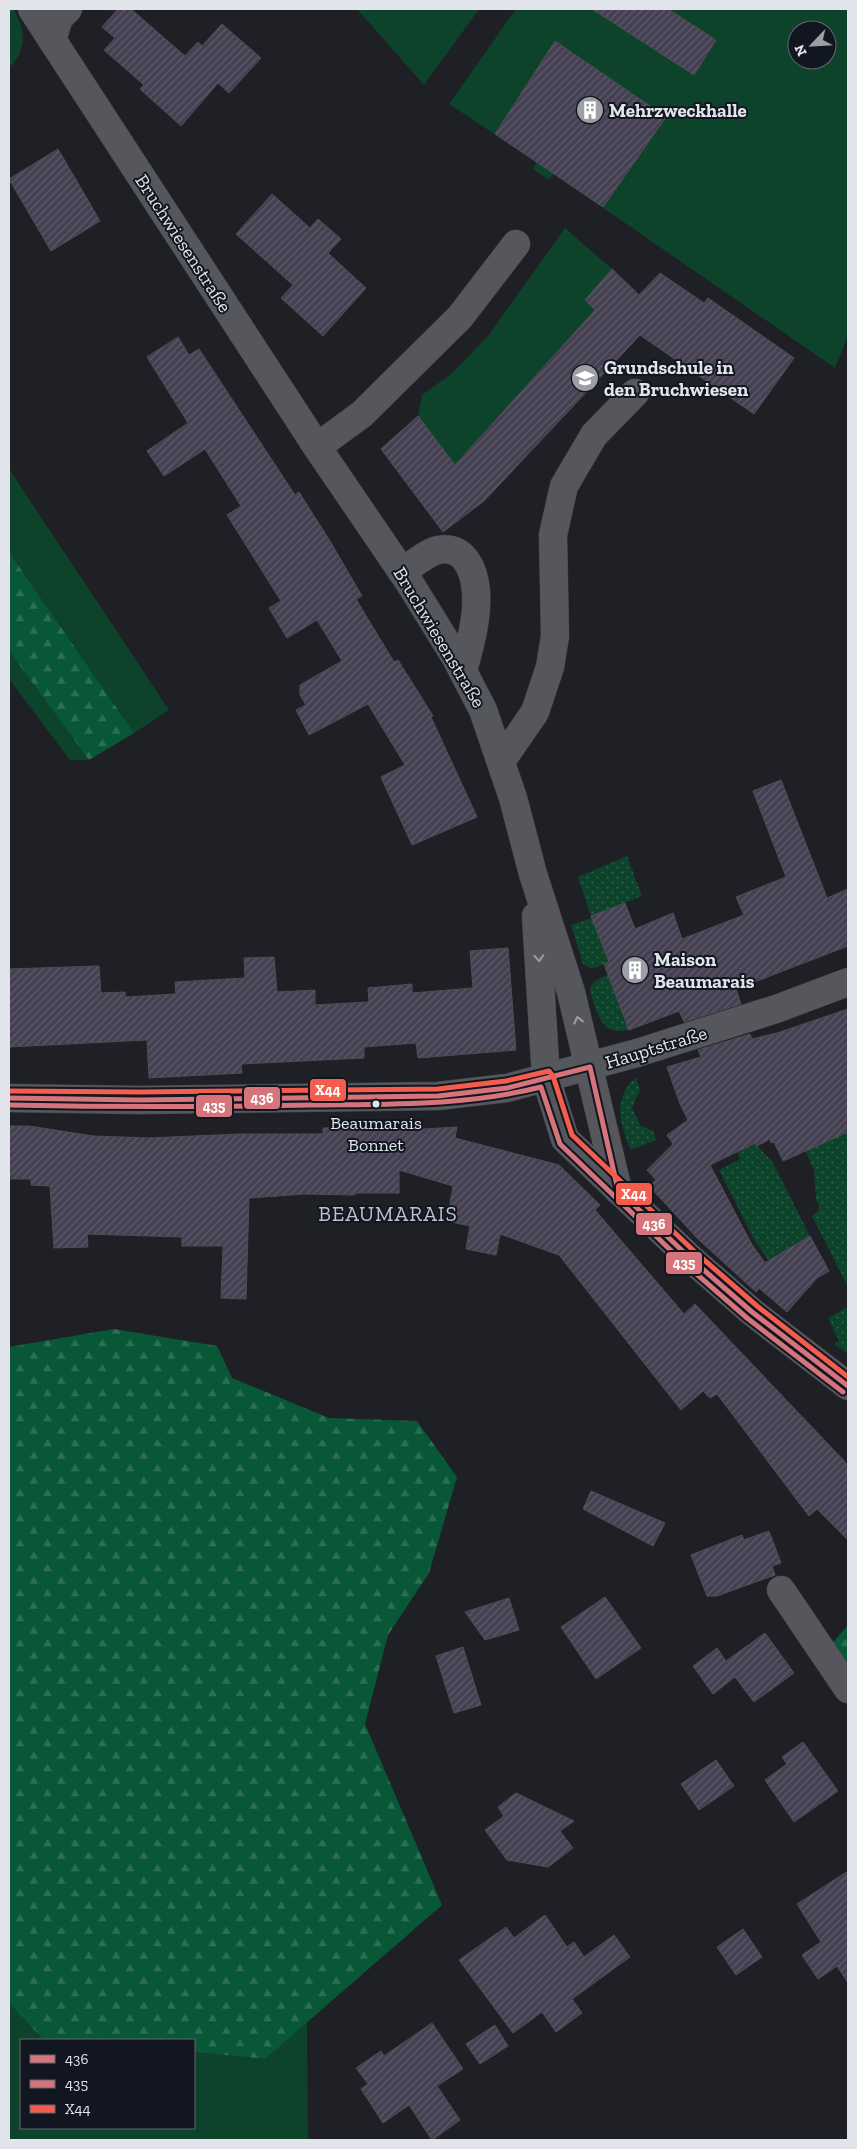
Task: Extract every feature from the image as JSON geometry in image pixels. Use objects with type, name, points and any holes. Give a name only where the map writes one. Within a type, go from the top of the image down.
[{"type":"street","name":"Bruchwiesenstraße","points":[[32,9],[317,447],[402,572],[463,671],[483,710],[502,760],[533,874],[571,992],[618,1190]]},
{"type":"street","points":[[52,40],[59,18],[68,9]]},
{"type":"street","points":[[317,447],[362,414],[460,317],[516,244]]},
{"type":"street","points":[[502,760],[535,712],[550,667],[555,636],[553,535],[564,486],[594,435],[635,393]]},
{"type":"street","points":[[402,572],[437,550],[455,550],[466,558],[473,573],[476,593],[470,642],[463,671]]},
{"type":"street","name":"Bruchwiesenstraße","points":[[533,874],[546,1078],[565,1139],[690,1258],[752,1312],[848,1386]]},
{"type":"street","name":"Hauptstraße","points":[[9,1098],[139,1100],[438,1096],[507,1088],[590,1067],[776,1009],[848,982]]},
{"type":"street","points":[[781,1590],[848,1689]]},
{"type":"green space","points":[[9,9],[14,9],[21,25],[23,40],[19,54],[9,68]]},
{"type":"green space","points":[[357,9],[479,9],[424,85]]},
{"type":"green space","points":[[516,9],[848,9],[848,336],[835,368],[554,174],[549,180],[533,169],[537,162],[449,104]]},
{"type":"green space","points":[[565,228],[612,269],[595,310],[455,465],[418,416],[422,395],[450,375],[488,336]]},
{"type":"green space","points":[[9,469],[169,710],[134,733],[9,552]]},
{"type":"green space","points":[[9,552],[134,733],[89,760],[9,651]]},
{"type":"green space","points":[[9,651],[89,760],[70,760],[9,679]]},
{"type":"green space","points":[[627,856],[642,896],[591,916],[578,877]]},
{"type":"green space","points":[[592,918],[609,962],[592,969],[583,964],[571,925]]},
{"type":"green space","points":[[608,975],[629,1030],[621,1031],[609,1028],[601,1020],[596,1008],[590,990],[591,986],[596,980]]},
{"type":"green space","points":[[636,1077],[640,1090],[632,1108],[641,1126],[653,1131],[656,1140],[631,1150],[623,1131],[620,1112],[624,1094]]},
{"type":"green space","points":[[821,1116],[833,1139],[848,1132],[848,1287],[812,1216],[818,1211],[819,1207],[816,1199],[814,1170],[797,1133]]},
{"type":"green space","points":[[753,1138],[757,1146],[772,1161],[810,1236],[776,1257],[772,1265],[755,1241],[719,1170],[740,1159],[735,1147]]},
{"type":"green space","points":[[848,1307],[848,1354],[834,1344],[839,1341],[828,1318]]},
{"type":"green space","points":[[114,1329],[217,1346],[232,1378],[329,1418],[417,1421],[457,1477],[429,1573],[388,1635],[365,1724],[442,1905],[265,2059],[195,2052],[195,2039],[42,2038],[9,2003],[9,1347]]},
{"type":"green space","points":[[848,1625],[848,1674],[829,1647]]},
{"type":"green space","points":[[9,2003],[42,2038],[53,2039],[20,2039],[20,2129],[195,2129],[195,2052],[265,2059],[307,2021],[308,2140],[9,2140]]},
{"type":"building","points":[[118,9],[131,9],[185,56],[198,42],[202,46],[222,24],[261,58],[229,93],[218,83],[181,126],[140,89],[144,85],[104,50],[115,38],[102,27]]},
{"type":"building","points":[[592,9],[668,9],[716,40],[694,75]]},
{"type":"building","name":"Mehrzweckhalle","points":[[555,41],[666,117],[603,207],[495,134]]},
{"type":"building","points":[[58,149],[100,221],[51,251],[9,179]]},
{"type":"building","points":[[272,194],[310,228],[318,219],[341,239],[328,253],[366,288],[323,336],[281,298],[293,285],[236,234]]},
{"type":"building","points":[[612,269],[639,295],[660,273],[704,303],[708,298],[794,358],[754,414],[640,335],[484,501],[443,532],[381,449],[418,416],[455,465],[595,310],[585,300]]},
{"type":"building","points":[[178,337],[189,355],[199,349],[295,495],[299,492],[330,541],[362,596],[356,599],[394,662],[398,660],[433,716],[431,717],[477,817],[412,845],[381,777],[405,765],[368,704],[309,735],[296,710],[306,705],[300,695],[300,685],[342,661],[317,620],[287,638],[269,608],[281,601],[227,515],[241,506],[205,449],[164,476],[147,451],[188,423],[147,357]]},
{"type":"building","points":[[781,780],[827,898],[848,889],[848,946],[736,989],[741,1004],[684,1022],[679,1011],[629,1030],[604,964],[609,962],[591,916],[625,903],[635,929],[673,913],[682,939],[744,915],[736,897],[786,877],[753,791]]},
{"type":"building","points":[[508,948],[516,1050],[418,1058],[416,1043],[364,1047],[364,1058],[241,1064],[242,1073],[149,1078],[147,1040],[9,1047],[9,969],[99,966],[101,993],[125,992],[125,997],[176,994],[175,982],[245,978],[244,958],[274,957],[277,992],[315,990],[315,1005],[369,1002],[368,988],[412,984],[412,993],[473,988],[470,951]]},
{"type":"building","points":[[848,1009],[848,1132],[783,1161],[774,1142],[771,1143],[770,1139],[757,1146],[755,1143],[710,1165],[751,1243],[765,1263],[810,1236],[829,1271],[817,1278],[787,1312],[759,1288],[756,1292],[698,1239],[649,1186],[656,1180],[647,1170],[673,1144],[667,1135],[688,1120],[680,1104],[667,1067],[701,1057],[698,1050],[750,1034],[752,1039],[777,1033]]},
{"type":"building","points":[[9,1126],[29,1126],[93,1136],[149,1138],[239,1134],[323,1134],[323,1128],[375,1127],[375,1132],[457,1127],[455,1138],[559,1165],[600,1205],[595,1210],[684,1314],[695,1304],[848,1465],[848,1540],[817,1509],[809,1516],[717,1394],[710,1398],[703,1391],[681,1410],[559,1255],[500,1234],[496,1255],[466,1249],[470,1226],[447,1221],[453,1186],[399,1170],[399,1193],[355,1193],[355,1195],[305,1194],[249,1198],[246,1299],[221,1298],[223,1246],[182,1246],[182,1237],[87,1234],[88,1247],[54,1248],[50,1186],[31,1185],[31,1179],[9,1179]]},
{"type":"building","points":[[591,1491],[665,1523],[653,1546],[583,1509]]},
{"type":"building","points":[[769,1531],[781,1563],[772,1566],[775,1575],[717,1596],[707,1596],[691,1555],[742,1535],[744,1540]]},
{"type":"building","points":[[605,1597],[641,1648],[596,1679],[561,1627]]},
{"type":"building","points":[[509,1598],[519,1630],[485,1640],[465,1612]]},
{"type":"building","points":[[765,1633],[794,1673],[754,1702],[735,1677],[713,1694],[693,1666],[717,1648],[726,1661]]},
{"type":"building","points":[[463,1647],[481,1705],[454,1713],[436,1656]]},
{"type":"building","points":[[803,1742],[838,1791],[794,1822],[765,1780],[787,1764],[782,1757]]},
{"type":"building","points":[[716,1760],[734,1786],[699,1810],[681,1784]]},
{"type":"building","points":[[516,1793],[574,1821],[560,1831],[573,1848],[548,1867],[507,1860],[485,1830],[504,1816],[498,1807]]},
{"type":"building","points":[[848,1871],[848,1983],[837,1966],[818,1979],[802,1955],[821,1942],[797,1904]]},
{"type":"building","points":[[545,1915],[567,1947],[574,1942],[584,1957],[614,1935],[630,1957],[572,1999],[582,2013],[556,2032],[542,2012],[513,2033],[459,1960],[506,1927],[514,1938]]},
{"type":"building","points":[[743,1929],[762,1957],[736,1975],[717,1947]]},
{"type":"building","points":[[432,2023],[463,2069],[437,2086],[460,2120],[432,2140],[409,2105],[383,2123],[361,2089],[368,2084],[356,2068],[381,2051],[384,2056]]},
{"type":"building","points":[[495,2025],[508,2046],[480,2064],[466,2044]]},
{"type":"transit line","name":"436","points":[[9,1098],[139,1100],[438,1096],[507,1088],[590,1067],[618,1190],[690,1258],[752,1312],[848,1386]]},
{"type":"transit line","name":"X44","points":[[9,1091],[139,1092],[438,1089],[506,1081],[549,1071],[553,1076],[572,1135],[695,1252],[757,1306],[848,1377]]},
{"type":"transit line","name":"435","points":[[9,1105],[399,1104],[484,1098],[541,1087],[560,1144],[685,1264],[747,1318],[843,1392]]},
{"type":"place","name":"Mehrzweckhalle","points":[[590,110]]},
{"type":"place","name":"Grundschule in den Bruchwiesen","points":[[585,378]]},
{"type":"place","name":"Maison Beaumarais","points":[[635,970]]},
{"type":"place","name":"Beaumarais Bonnet","points":[[376,1104]]},
{"type":"district","name":"BEAUMARAIS","points":[[388,1214]]}]
